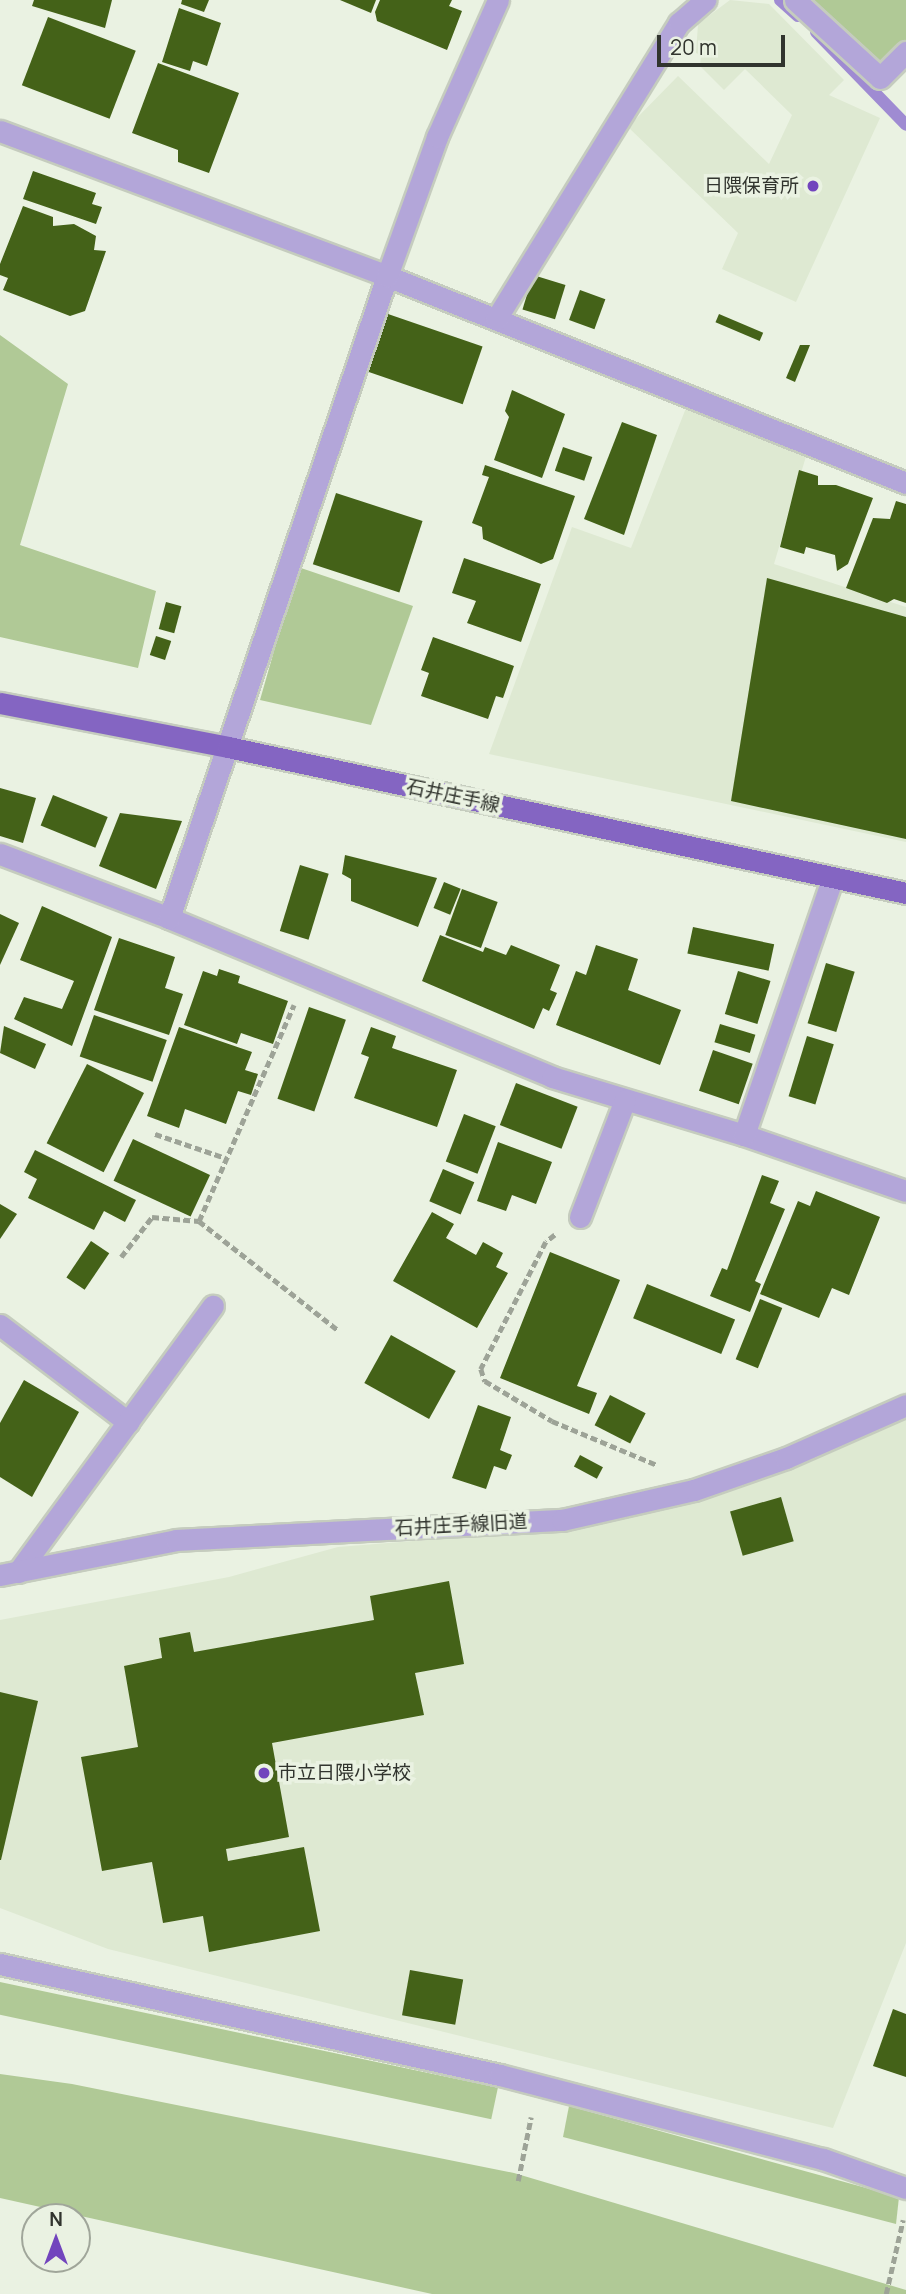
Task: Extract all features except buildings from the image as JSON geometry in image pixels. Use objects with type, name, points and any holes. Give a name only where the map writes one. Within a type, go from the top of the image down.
[{"type":"main road","name":"石井庄手線","points":[[0,703],[228,747],[906,893]]},
{"type":"street","points":[[169,918],[387,276],[437,137],[498,0]]},
{"type":"street","points":[[496,319],[679,23],[705,0]]},
{"type":"street","points":[[795,0],[880,78],[906,52]]},
{"type":"street","points":[[0,131],[387,276],[906,483]]},
{"type":"street","points":[[0,854],[169,918],[552,1077],[744,1135],[906,1191]]},
{"type":"street","points":[[744,1135],[832,879]]},
{"type":"street","points":[[580,1217],[625,1100]]},
{"type":"street","points":[[9,1574],[128,1422],[213,1306]]},
{"type":"street","points":[[0,1325],[128,1422]]},
{"type":"street","name":"石井庄手線旧道","points":[[9,1574],[176,1540],[562,1520],[706,1485],[786,1458],[906,1405]]},
{"type":"street","points":[[2,1964],[537,2085],[823,2159],[906,2188]]},
{"type":"path","points":[[198,1221],[307,975]]},
{"type":"path","points":[[155,1134],[226,1158]]},
{"type":"path","points":[[121,1257],[152,1217],[198,1221],[338,1330]]},
{"type":"path","points":[[580,1217],[546,1242],[481,1369],[485,1381],[552,1421],[706,1485]]},
{"type":"path","points":[[518,2181],[537,2085]]},
{"type":"path","points":[[886,2294],[906,2209]]},
{"type":"shaded area","points":[[730,0],[769,4],[844,80],[829,95],[880,118],[796,302],[722,269],[738,233],[628,127],[678,76],[769,164],[792,115],[745,69],[724,90],[700,66],[701,55],[696,53],[698,24]]},
{"type":"shaded area","points":[[686,408],[807,453],[774,564],[906,607],[906,842],[489,754],[572,527],[631,548]]},
{"type":"shaded area","points":[[906,1415],[906,1943],[833,2128],[108,1949],[0,1908],[0,1620],[229,1577],[338,1547],[562,1529]]},
{"type":"green space","points":[[804,0],[906,0],[906,46],[880,71]]},
{"type":"green space","points":[[0,335],[68,384],[20,545],[156,591],[138,668],[0,637]]},
{"type":"green space","points":[[298,567],[413,606],[371,725],[260,700]]},
{"type":"green space","points":[[0,1982],[498,2088],[491,2119],[0,2015]]},
{"type":"green space","points":[[0,2074],[72,2084],[514,2173],[906,2290],[906,2294],[432,2294],[91,2218],[91,2203],[22,2203],[0,2198]]},
{"type":"green space","points":[[569,2106],[899,2197],[896,2224],[563,2137]]},
{"type":"waterway","points":[[780,0],[798,16]]},
{"type":"waterway","points":[[816,32],[906,125]]},
{"type":"place","name":"日隈保育所","points":[[813,186]]},
{"type":"place","name":"市立日隈小学校","points":[[264,1773]]}]
